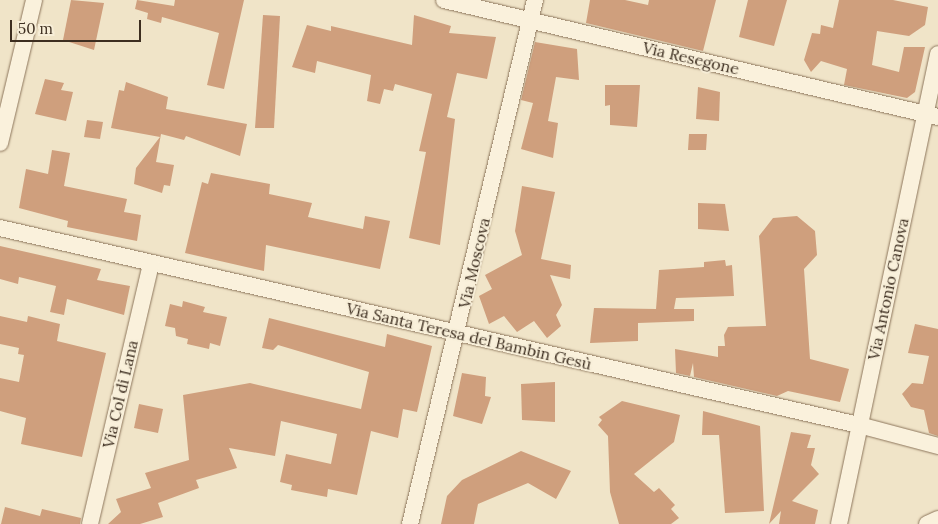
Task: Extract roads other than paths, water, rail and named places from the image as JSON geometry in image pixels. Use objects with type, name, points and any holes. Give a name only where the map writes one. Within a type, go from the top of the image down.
[{"type":"street","points":[[0,143],[34,0]]},
{"type":"street","name":"Via Resegone","points":[[444,0],[932,115]]},
{"type":"street","name":"Via Moscova","points":[[410,524],[458,333],[535,0]]},
{"type":"street","name":"Via Antonio Canova","points":[[839,524],[859,425],[932,115],[938,54]]},
{"type":"street","name":"Via Santa Teresa del Bambin Gesù","points":[[0,228],[859,425],[938,446]]},
{"type":"street","name":"Via Col di Lana","points":[[90,524],[151,264]]},
{"type":"street","points":[[927,524],[938,519]]}]
